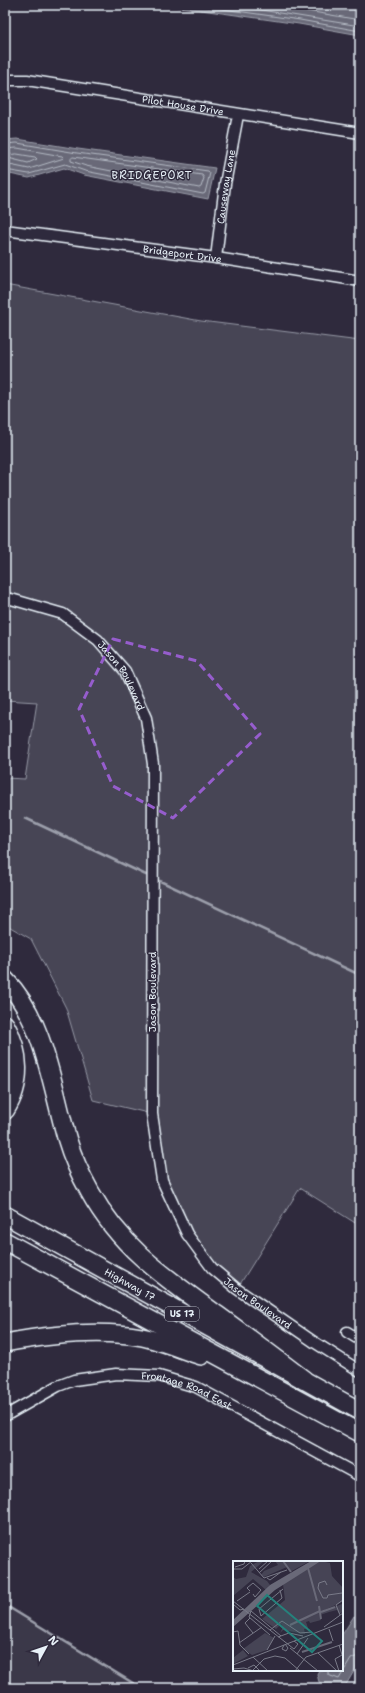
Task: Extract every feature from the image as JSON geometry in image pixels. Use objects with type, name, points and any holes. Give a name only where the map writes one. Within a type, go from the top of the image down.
[{"type":"highway","points":[[5,980],[13,988],[27,1011],[38,1035],[67,1140],[90,1192],[112,1226],[136,1253],[164,1278],[258,1344],[304,1380]]},
{"type":"highway","points":[[5,1025],[16,1053],[18,1067],[11,1101],[5,1110]]},
{"type":"highway","name":"Highway 17","points":[[5,1215],[360,1411]]},
{"type":"highway","name":"Highway 17","points":[[5,1241],[360,1433]]},
{"type":"highway","points":[[5,1343],[39,1337],[91,1333],[142,1337],[241,1369]]},
{"type":"street","name":"Pilot House Drive","points":[[5,80],[35,82],[360,133]]},
{"type":"street","name":"Causeway Lane","points":[[216,258],[225,184],[238,115]]},
{"type":"street","name":"Bridgeport Drive","points":[[5,230],[216,258],[360,281]]},
{"type":"street","name":"Jason Boulevard","points":[[5,599],[11,599],[63,614],[98,640],[125,670],[146,718],[153,764],[152,1114],[162,1180],[187,1234],[212,1268],[237,1289],[314,1342],[360,1371]]},
{"type":"street","points":[[347,1332],[360,1340]]},
{"type":"street","name":"Frontage Road East","points":[[5,1416],[58,1386],[74,1380],[116,1374],[159,1376],[196,1387],[360,1476]]},
{"type":"highlighted area","points":[[113,639],[197,661],[260,734],[173,818],[113,786],[79,709]]},
{"type":"shaded area","points":[[5,285],[201,321],[360,341],[360,1226],[300,1188],[237,1289],[212,1268],[162,1180],[152,1114],[93,1100],[66,1008],[31,939],[5,924],[5,778],[25,779],[37,702],[5,700]]},
{"type":"shaded area","points":[[5,1603],[144,1688],[5,1688]]},
{"type":"water","points":[[166,5],[360,5],[360,35],[299,24]]},
{"type":"water","points":[[17,139],[215,168],[208,199],[84,175],[64,168],[29,178],[5,173],[5,140]]},
{"type":"water","points":[[354,1616],[360,1619],[360,1661],[344,1688],[336,1688],[319,1682],[317,1674],[318,1671],[343,1671],[343,1633]]},
{"type":"waterway","points":[[25,818],[146,875]]},
{"type":"waterway","points":[[160,881],[360,975]]},
{"type":"waterway","points":[[5,1605],[141,1688]]},
{"type":"district","name":"BRIDGEPORT","points":[[152,175]]}]
